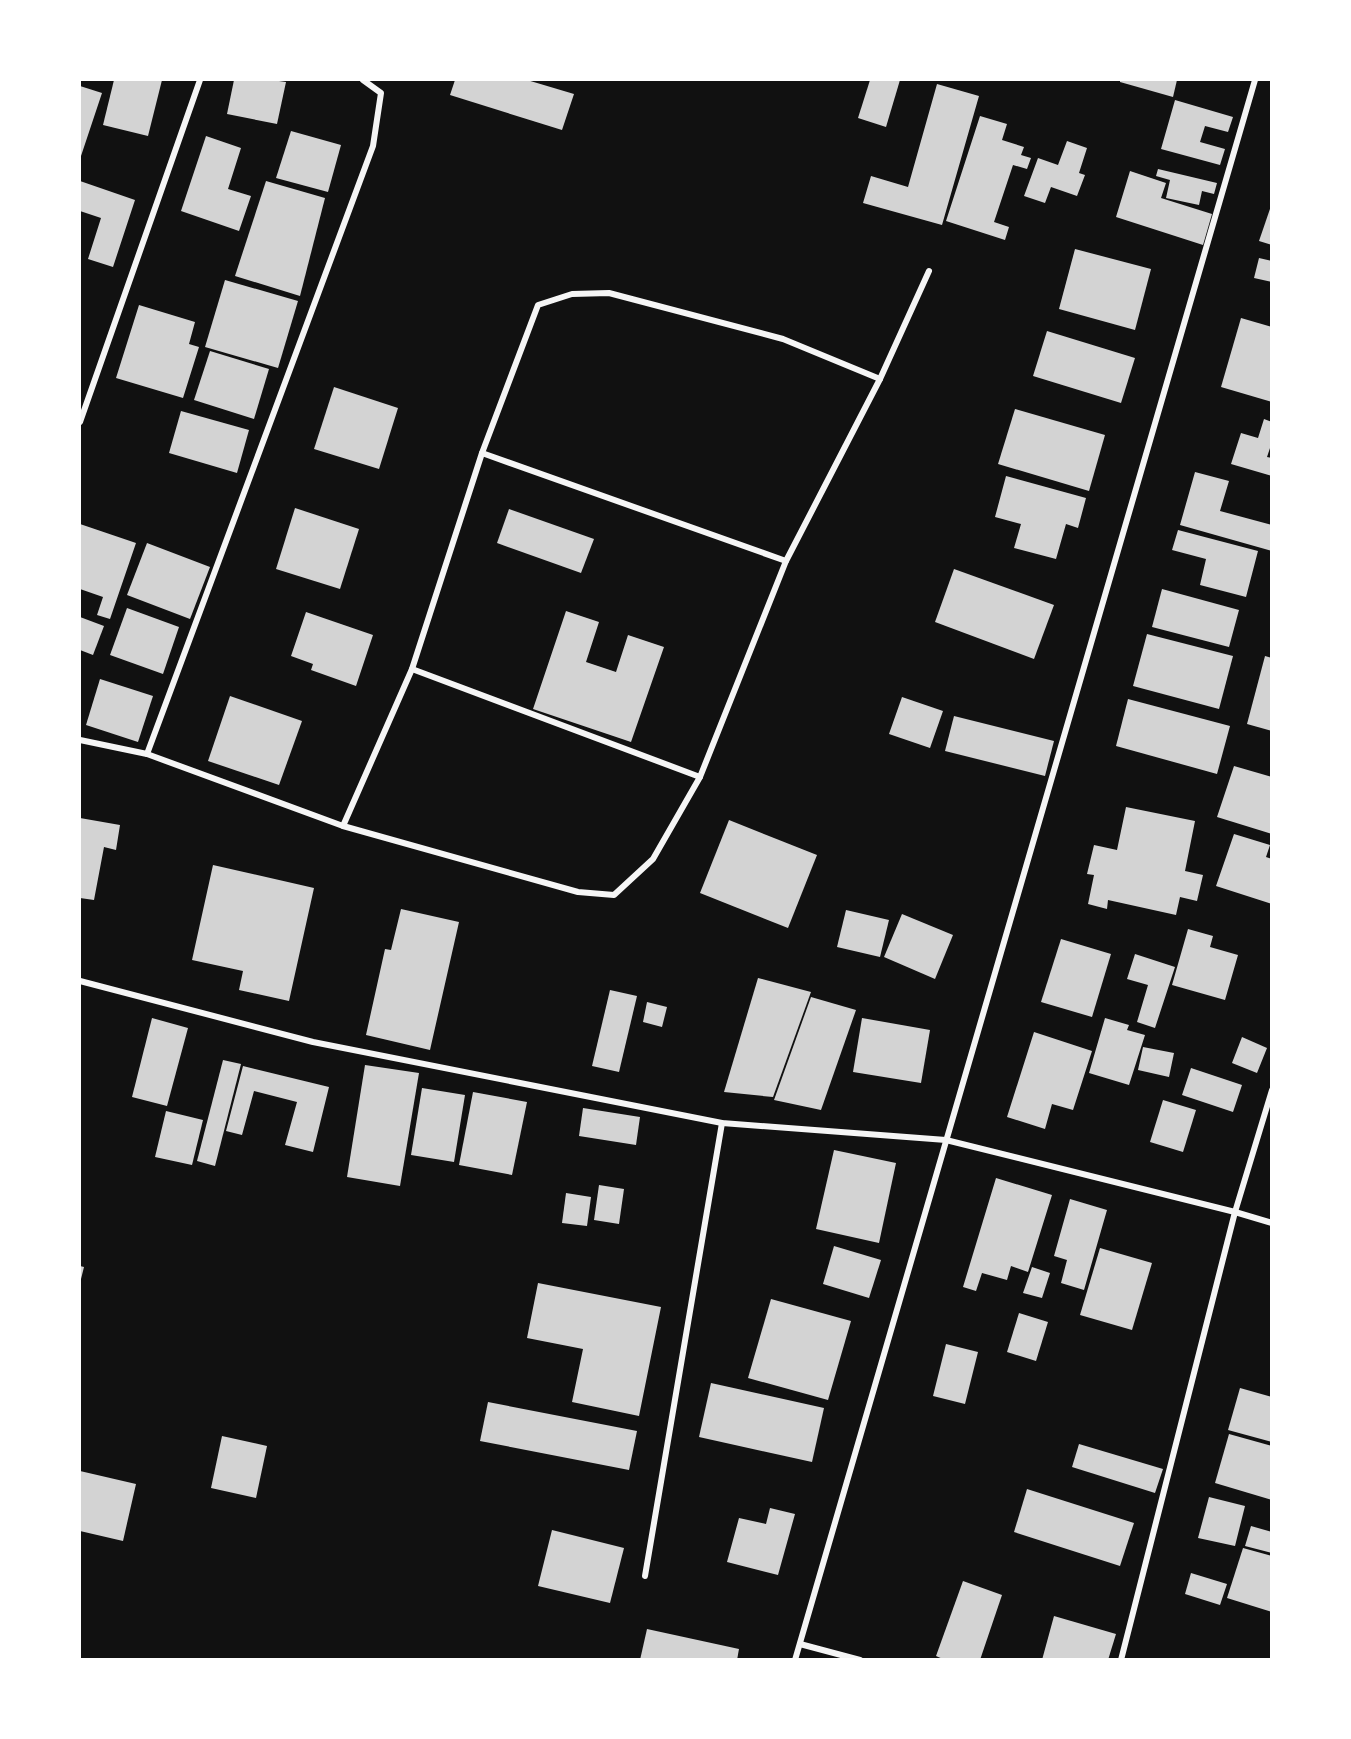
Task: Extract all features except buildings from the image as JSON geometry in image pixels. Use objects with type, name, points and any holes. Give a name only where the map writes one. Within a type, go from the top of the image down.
[{"type":"street","points":[[80,422],[200,80]]},
{"type":"street","points":[[147,754],[373,146],[381,93],[363,80]]},
{"type":"street","points":[[795,1659],[1256,80]]},
{"type":"street","points":[[80,740],[147,754],[343,826],[578,892],[614,895],[653,859],[700,777],[786,561],[880,379],[928,271]]},
{"type":"street","points":[[343,826],[412,669],[482,453],[538,304],[572,294],[609,293],[783,339],[880,379]]},
{"type":"street","points":[[482,453],[786,561]]},
{"type":"street","points":[[412,669],[700,777]]},
{"type":"street","points":[[80,981],[313,1042],[722,1124],[946,1140],[1235,1212],[1272,1224]]},
{"type":"street","points":[[1121,1659],[1235,1212],[1272,1090]]},
{"type":"street","points":[[645,1576],[722,1124]]},
{"type":"street","points":[[800,1644],[860,1659]]}]
